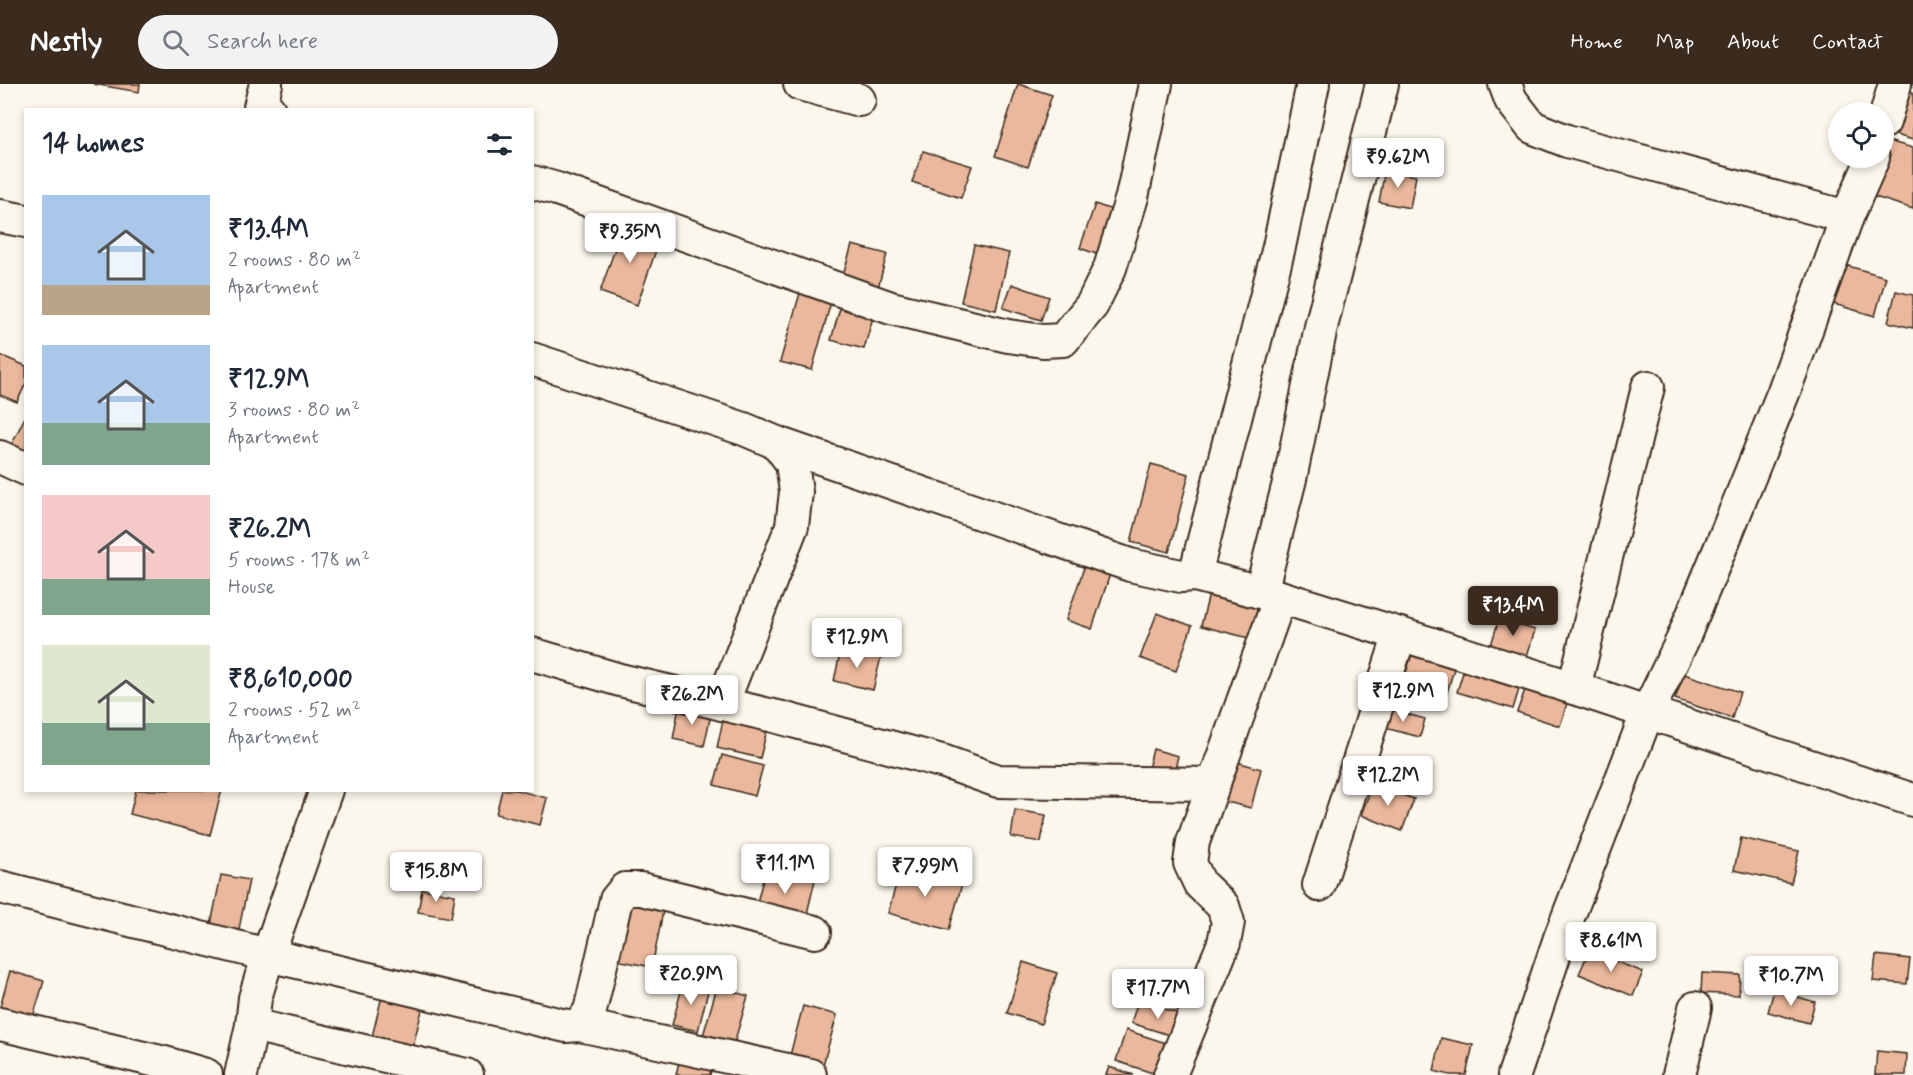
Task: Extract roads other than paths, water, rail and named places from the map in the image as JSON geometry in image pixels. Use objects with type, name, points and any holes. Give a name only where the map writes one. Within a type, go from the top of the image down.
[{"type":"street","points":[[263,108],[260,107],[266,84]]},
{"type":"street","points":[[800,84],[859,100]]},
{"type":"street","points":[[534,183],[891,308],[1008,336],[1043,341],[1063,340],[1092,304],[1110,268],[1132,197],[1156,84]]},
{"type":"street","points":[[1195,575],[1278,247],[1312,84]]},
{"type":"street","points":[[1170,1075],[1224,943],[1228,922],[1223,906],[1200,884],[1190,863],[1193,842],[1214,784],[1270,595],[1290,479],[1321,327],[1382,84]]},
{"type":"street","points":[[1505,84],[1511,100],[1532,127],[1549,134],[1578,144],[1847,217]]},
{"type":"street","points":[[1890,102],[1895,84]]},
{"type":"street","points":[[1514,1075],[1560,938],[1647,711],[1682,641],[1725,537],[1788,380],[1847,217],[1869,168]]},
{"type":"street","points":[[0,216],[24,220]]},
{"type":"street","points":[[534,360],[744,429],[777,443],[1130,566],[1181,576],[1195,575],[1270,595],[1647,711],[1913,800]]},
{"type":"street","points":[[1574,688],[1648,387]]},
{"type":"street","points":[[722,704],[792,526],[796,492],[792,463],[777,443]]},
{"type":"street","points":[[0,457],[24,468]]},
{"type":"street","points":[[1319,885],[1400,634]]},
{"type":"street","points":[[534,655],[620,680],[778,717],[945,762],[998,781],[1214,784]]},
{"type":"street","points":[[242,1075],[255,998],[325,792]]},
{"type":"street","points":[[0,887],[268,956],[566,1026],[580,1025],[810,1075]]},
{"type":"street","points":[[580,1025],[590,1011],[616,900],[625,889],[641,889],[815,932]]},
{"type":"street","points":[[1679,1075],[1695,1008]]},
{"type":"street","points":[[0,1024],[163,1069],[206,1075]]},
{"type":"street","points":[[252,1024],[382,1066],[467,1075]]}]
